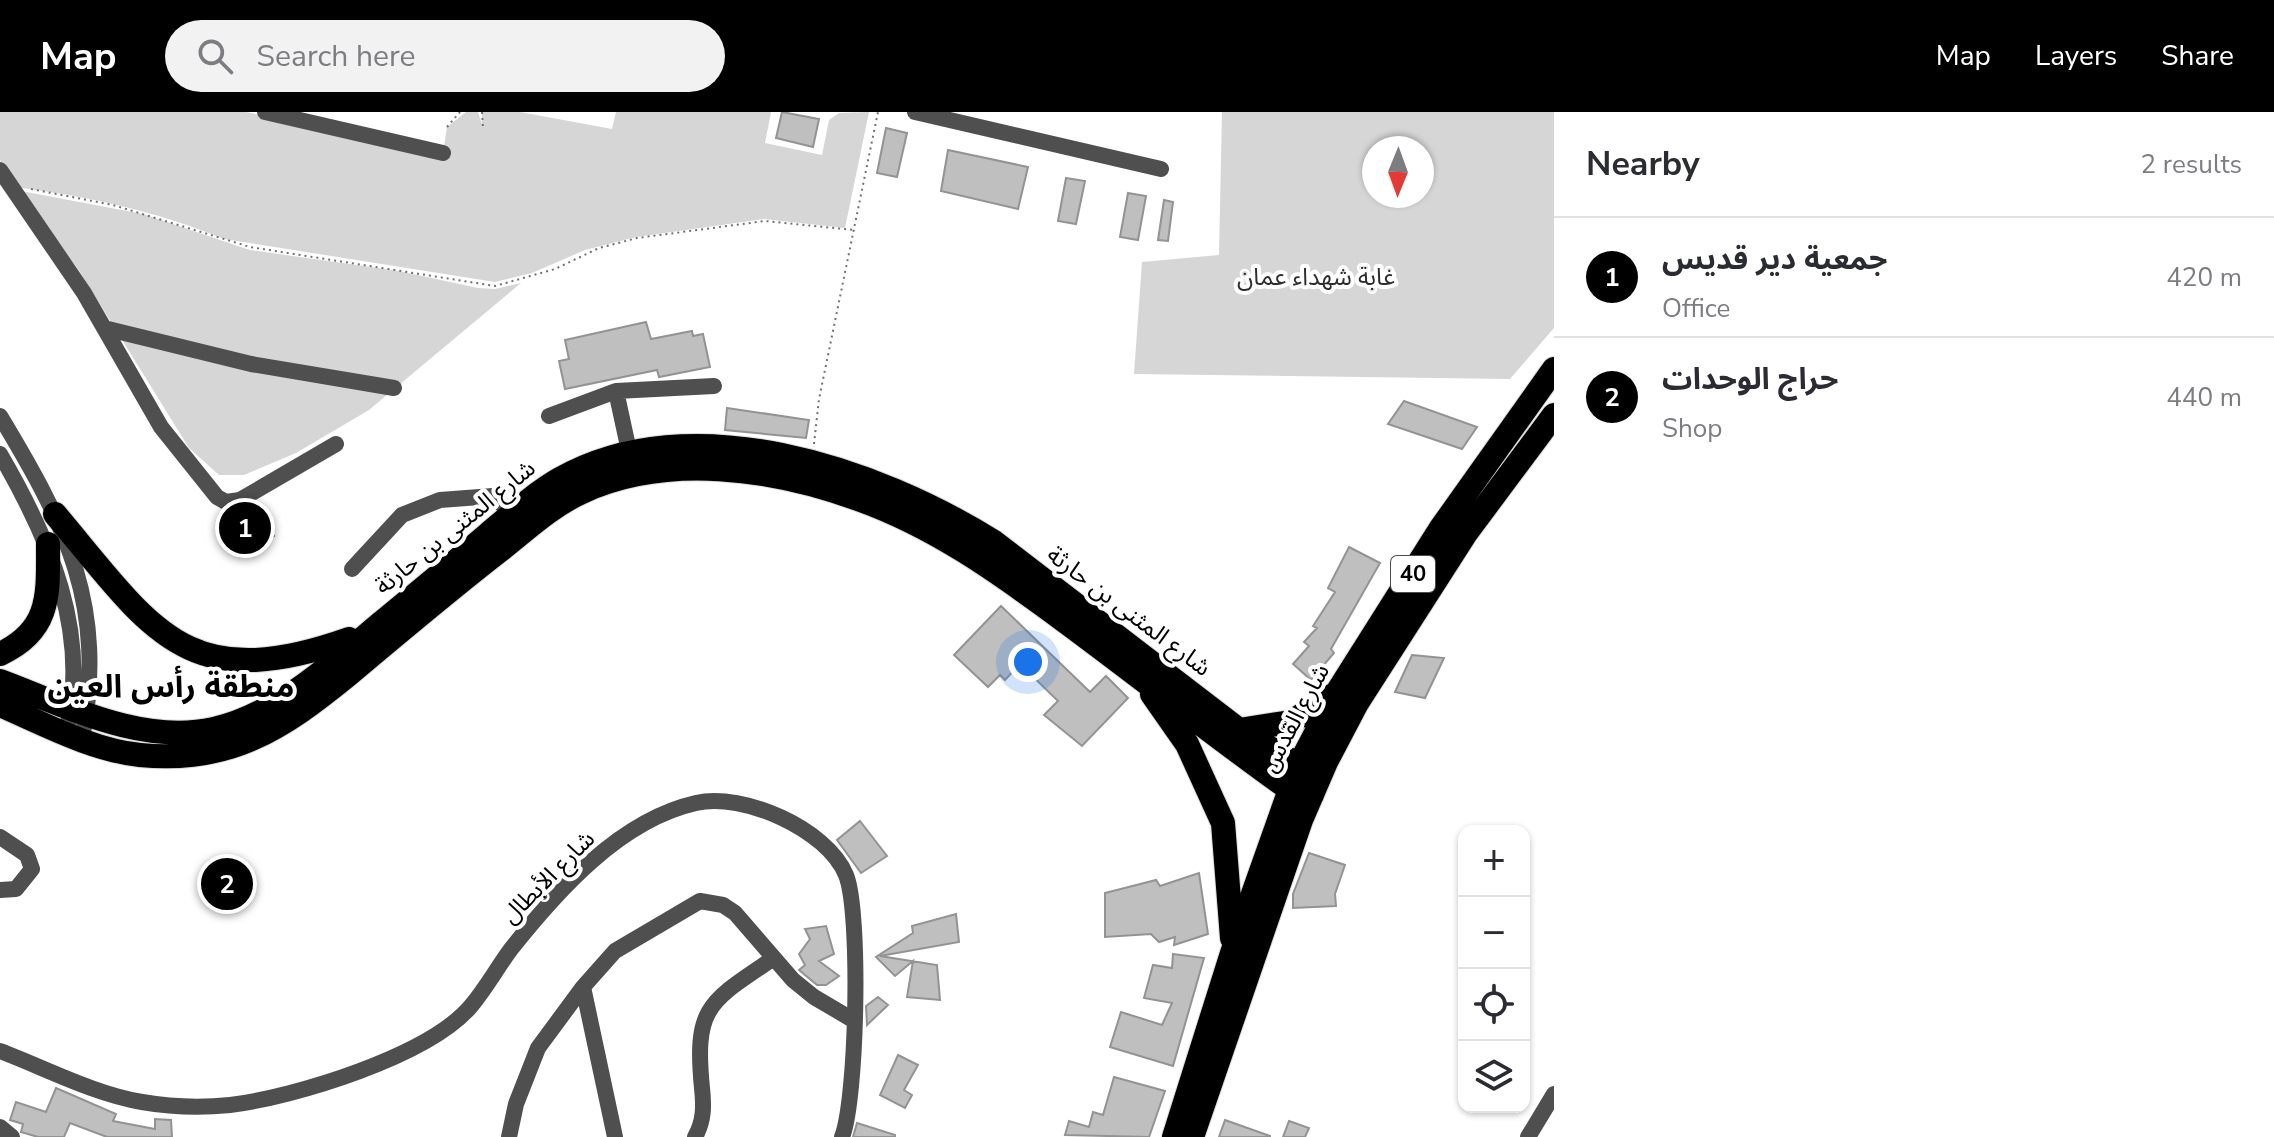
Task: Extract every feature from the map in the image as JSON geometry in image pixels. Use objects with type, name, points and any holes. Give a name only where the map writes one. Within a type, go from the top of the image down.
[{"type":"highway","name":"شارع القدس","points":[[1174,1137],[1232,953],[1304,782],[1338,691],[1441,528],[1554,369]]},
{"type":"highway","name":"شارع القدس","points":[[1192,1137],[1304,782],[1466,533],[1554,415]]},
{"type":"highway","name":"شارع المثنى بن حارثة","points":[[0,681],[140,731],[173,733],[213,729],[276,704],[558,480],[629,451],[669,447],[727,449],[812,461],[916,498],[958,519],[994,542],[1304,782]]},
{"type":"highway","name":"شارع المثنى بن حارثة","points":[[0,705],[74,735],[139,755],[175,755],[239,747],[304,711],[547,513],[581,492],[631,475],[673,469],[730,471],[806,483],[921,524],[987,564],[1139,675],[1304,782]]},
{"type":"highway","points":[[55,514],[143,619],[162,635],[190,650],[217,658],[276,659],[306,654],[370,632]]},
{"type":"highway","points":[[0,654],[29,636],[40,620],[48,592],[48,544]]},
{"type":"highway","points":[[1139,675],[1187,744],[1223,823],[1230,881],[1232,953]]},
{"type":"highway","points":[[1239,730],[1291,722],[1338,691]]},
{"type":"street","points":[[265,112],[443,153]]},
{"type":"street","points":[[915,112],[1161,169]]},
{"type":"street","points":[[0,170],[104,328],[176,449],[217,497],[226,502],[240,500],[336,444]]},
{"type":"street","points":[[104,328],[251,364],[394,388]]},
{"type":"street","points":[[549,416],[616,391],[714,386]]},
{"type":"street","points":[[616,391],[629,451]]},
{"type":"street","points":[[0,416],[55,514],[85,598],[92,660],[74,735]]},
{"type":"street","points":[[0,454],[48,544],[59,575],[80,711]]},
{"type":"street","points":[[352,569],[402,515],[440,500],[493,496],[512,514]]},
{"type":"street","name":"شارع الأبطال","points":[[0,1051],[119,1096],[183,1107],[262,1099],[360,1069],[429,1040],[459,1019],[551,902],[615,843],[668,813],[696,803],[719,801],[766,811],[827,846],[839,862],[849,886],[853,916],[853,1091],[842,1137]]},
{"type":"street","points":[[0,837],[27,855],[32,869],[16,889],[0,890]]},
{"type":"street","points":[[509,1137],[516,1104],[538,1048],[583,987],[633,938],[700,901],[723,905],[735,913],[774,958],[814,997],[853,1020]]},
{"type":"street","points":[[695,1137],[704,1108],[698,1046],[704,1018],[720,995],[774,958]]},
{"type":"street","points":[[583,987],[615,1137]]},
{"type":"street","points":[[1528,1137],[1554,1094]]},
{"type":"street","points":[[0,1127],[12,1137]]},
{"type":"path","points":[[447,127],[460,112]]},
{"type":"path","points":[[482,112],[483,128]]},
{"type":"path","points":[[812,461],[819,399],[878,112]]},
{"type":"path","points":[[10,187],[113,205],[250,247],[408,269],[472,284],[495,286],[555,269],[599,248],[637,238],[765,221],[854,230]]},
{"type":"green space","points":[[0,112],[246,112],[443,153],[447,127],[466,112],[478,112],[482,124],[482,112],[520,112],[612,129],[616,112],[771,112],[765,143],[822,155],[829,120],[839,113],[869,112],[845,228],[764,219],[636,237],[585,250],[532,273],[495,282],[224,239],[121,206],[15,187],[0,160]]},
{"type":"green space","name":"غابة شهداء عمان","points":[[1222,112],[1554,112],[1554,328],[1510,379],[1134,374],[1142,262],[1219,255]]},
{"type":"green space","points":[[21,191],[143,214],[250,250],[399,271],[478,288],[495,289],[521,283],[369,410],[296,453],[244,475],[219,475],[189,448],[80,272]]},
{"type":"building","points":[[782,112],[819,119],[813,147],[776,138]]},
{"type":"building","points":[[886,128],[907,133],[897,177],[877,173]]},
{"type":"building","points":[[948,150],[1028,167],[1018,209],[941,191]]},
{"type":"building","points":[[1066,178],[1085,181],[1076,224],[1058,221]]},
{"type":"building","points":[[1128,193],[1146,196],[1138,240],[1120,237]]},
{"type":"building","points":[[1164,200],[1173,202],[1168,241],[1158,240]]},
{"type":"building","points":[[646,322],[651,339],[692,331],[693,336],[703,334],[710,367],[659,377],[657,370],[565,389],[559,361],[569,359],[565,340]]},
{"type":"building","points":[[1404,401],[1477,427],[1462,449],[1388,424]]},
{"type":"building","points":[[727,408],[809,420],[806,438],[725,430]]},
{"type":"building","points":[[255,507],[274,536],[240,557],[217,521],[230,512]]},
{"type":"building","points":[[1349,547],[1380,563],[1331,649],[1334,653],[1311,680],[1293,664],[1309,646],[1304,642],[1317,628],[1313,626],[1335,592],[1328,588]]},
{"type":"building","points":[[1001,606],[1090,692],[1106,676],[1128,698],[1082,746],[1044,715],[1058,701],[1020,664],[1005,680],[1000,675],[988,687],[954,655]]},
{"type":"building","points":[[1412,655],[1444,658],[1425,698],[1395,692]]},
{"type":"building","points":[[860,821],[887,856],[861,873],[837,840]]},
{"type":"building","points":[[1309,853],[1345,865],[1335,894],[1336,906],[1293,908],[1293,894]]},
{"type":"building","points":[[1199,873],[1208,934],[1174,945],[1175,937],[1159,942],[1151,934],[1105,937],[1105,893],[1156,880],[1160,886]]},
{"type":"building","points":[[956,914],[959,942],[880,956],[913,961],[895,976],[876,957],[913,933],[912,926]]},
{"type":"building","points":[[826,926],[834,954],[819,961],[839,976],[826,985],[817,985],[799,970],[805,965],[799,954],[810,939],[805,929]]},
{"type":"building","points":[[1173,954],[1204,958],[1173,1066],[1110,1047],[1121,1012],[1162,1025],[1172,1003],[1144,998],[1153,965],[1172,968]]},
{"type":"building","points":[[913,961],[937,965],[940,1000],[907,997]]},
{"type":"building","points":[[878,997],[888,1005],[867,1025],[866,1006]]},
{"type":"building","points":[[898,1055],[918,1065],[904,1090],[912,1095],[905,1108],[880,1095]]},
{"type":"building","points":[[1114,1077],[1165,1091],[1149,1137],[1065,1135],[1069,1121],[1089,1127],[1093,1112],[1103,1115]]},
{"type":"building","points":[[56,1088],[116,1114],[113,1121],[155,1129],[155,1119],[171,1120],[172,1137],[107,1137],[70,1123],[64,1137],[38,1137],[21,1132],[23,1124],[10,1120],[16,1102],[46,1112]]},
{"type":"building","points":[[1225,1120],[1270,1136],[1270,1137],[1219,1137]]},
{"type":"building","points":[[1289,1121],[1309,1128],[1305,1137],[1283,1137]]},
{"type":"building","points":[[857,1123],[895,1135],[895,1137],[853,1137]]},
{"type":"place","name":"جمعية دير قديس","points":[[245,528]]},
{"type":"place","name":"حراج الوحدات","points":[[227,884]]},
{"type":"district","name":"منطقة رأس العين","points":[[171,686]]}]
